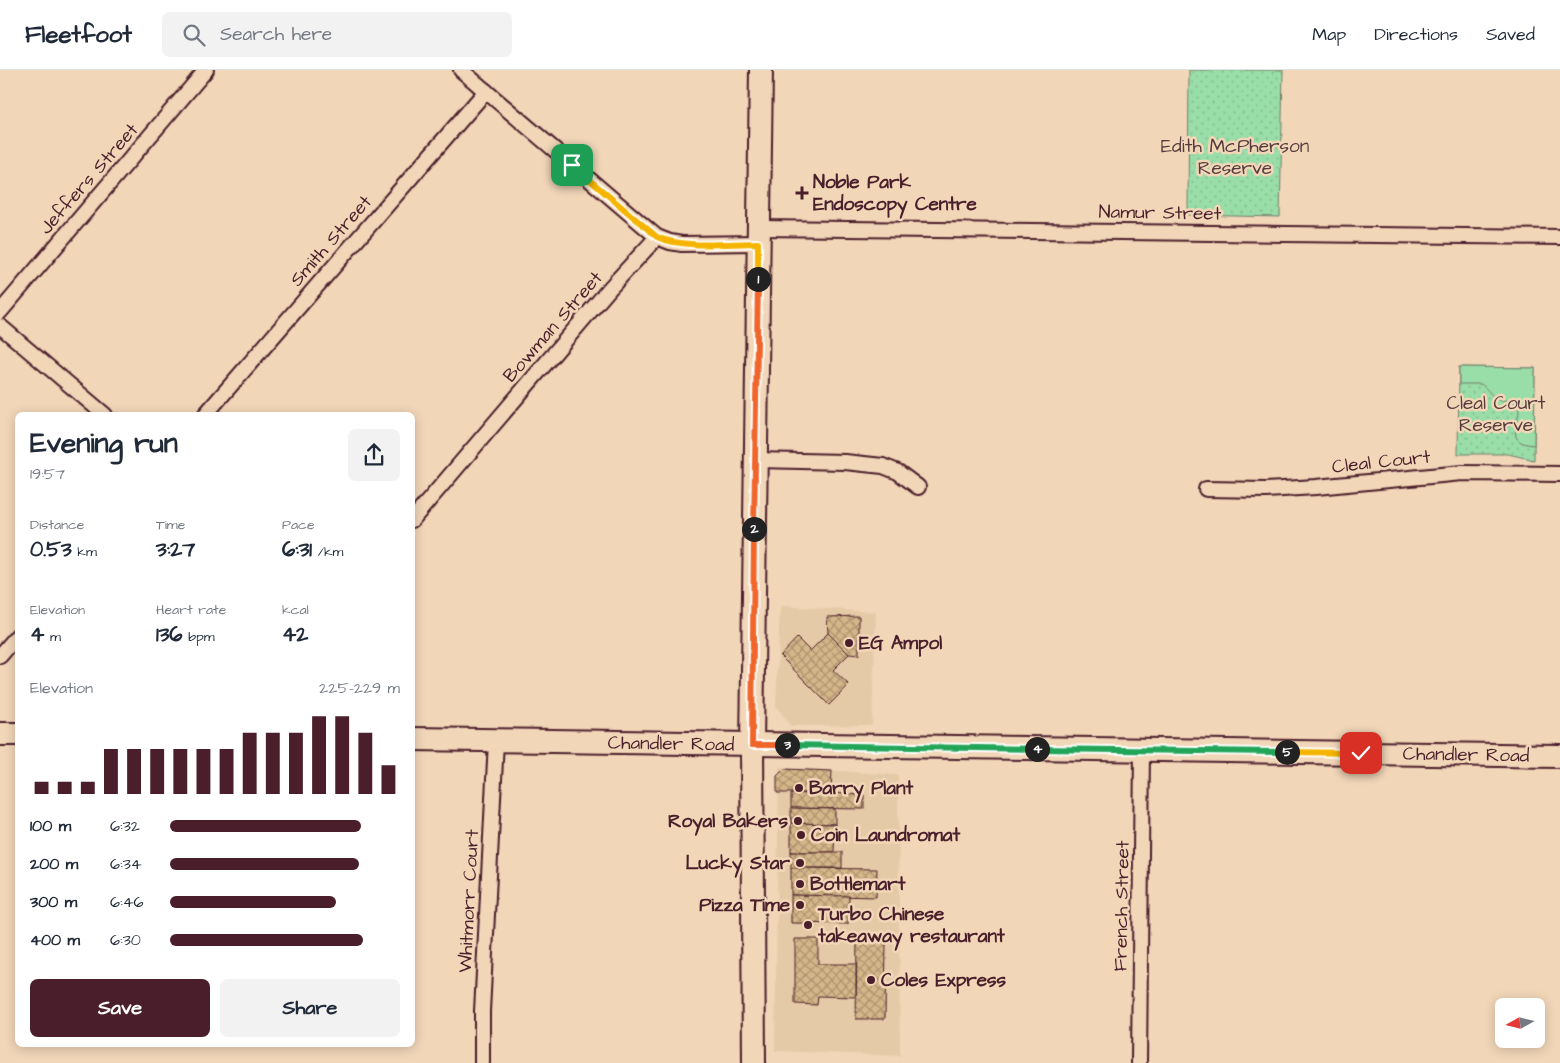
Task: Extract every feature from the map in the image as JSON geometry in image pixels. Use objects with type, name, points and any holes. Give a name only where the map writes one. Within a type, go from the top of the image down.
[{"type":"main road","points":[[754,1063],[752,745],[761,70]]},
{"type":"main road","points":[[0,734],[15,734]]},
{"type":"main road","name":"Chandler Road","points":[[415,739],[1560,756]]},
{"type":"street","name":"Jeffers Street","points":[[0,312],[206,70]]},
{"type":"street","points":[[461,70],[657,237],[682,244],[759,236]]},
{"type":"street","name":"Smith Street","points":[[208,412],[486,91]]},
{"type":"street","name":"Namur Street","points":[[759,236],[1560,237]]},
{"type":"street","name":"Bowman Street","points":[[415,516],[610,288],[657,237]]},
{"type":"street","points":[[0,326],[101,412]]},
{"type":"street","points":[[755,460],[845,462],[883,466],[898,472],[918,487]]},
{"type":"street","name":"Cleal Court","points":[[1206,489],[1266,490],[1316,487],[1462,473],[1560,474]]},
{"type":"street","points":[[0,656],[15,638]]},
{"type":"street","name":"Whitmorr Court","points":[[482,1063],[482,1011],[496,741]]},
{"type":"street","name":"French Street","points":[[1139,1063],[1142,750]]},
{"type":"shaded area","name":"EG Ampol","points":[[780,606],[876,612],[872,725],[791,726],[776,706]]},
{"type":"shaded area","points":[[779,767],[898,775],[900,1056],[775,1051]]},
{"type":"green space","name":"Edith McPherson Reserve","points":[[1189,70],[1283,70],[1280,217],[1188,215]]},
{"type":"green space","name":"Cleal Court Reserve","points":[[1459,367],[1535,368],[1534,460],[1508,454],[1458,454]]},
{"type":"green space","points":[[1459,367],[1535,368],[1534,445],[1518,440],[1516,429],[1519,409],[1517,404],[1513,401],[1496,398],[1481,384],[1459,384]]},
{"type":"building","name":"EG Ampol","points":[[859,616],[859,655],[849,654],[828,633],[827,617]]},
{"type":"building","points":[[828,633],[849,654],[833,670],[849,685],[829,705],[780,656],[797,638],[810,651]]},
{"type":"building","points":[[784,769],[832,771],[831,793],[777,793],[777,776]]},
{"type":"building","points":[[831,793],[864,795],[864,809],[791,808],[791,794]]},
{"type":"building","points":[[791,808],[835,809],[835,824],[791,823]]},
{"type":"building","points":[[791,823],[835,824],[834,852],[791,852]]},
{"type":"building","points":[[791,852],[842,852],[842,868],[791,868]]},
{"type":"building","points":[[791,868],[877,869],[876,897],[791,895]]},
{"type":"building","points":[[791,895],[849,896],[848,924],[791,923]]},
{"type":"building","points":[[795,939],[818,939],[818,964],[856,964],[856,997],[818,996],[817,1005],[795,1004]]},
{"type":"building","name":"Coles Express","points":[[857,940],[886,940],[885,1019],[856,1019]]},
{"type":"place","name":"Noble Park Endoscopy Centre","points":[[802,193]]},
{"type":"place","name":"EG Ampol","points":[[849,643]]},
{"type":"place","name":"Barry Plant","points":[[799,788]]},
{"type":"place","name":"Royal Bakers","points":[[798,821]]},
{"type":"place","name":"Coin Laundromat","points":[[801,835]]},
{"type":"place","name":"Lucky Star","points":[[800,863]]},
{"type":"place","name":"Bottlemart","points":[[800,884]]},
{"type":"place","name":"Pizza Time","points":[[800,905]]},
{"type":"place","name":"Turbo Chinese takeaway restaurant","points":[[808,925]]},
{"type":"place","name":"Coles Express","points":[[871,980]]},
{"type":"route","points":[[572,165],[657,237],[664,240],[682,244],[758,243],[752,745],[1361,753]]}]
